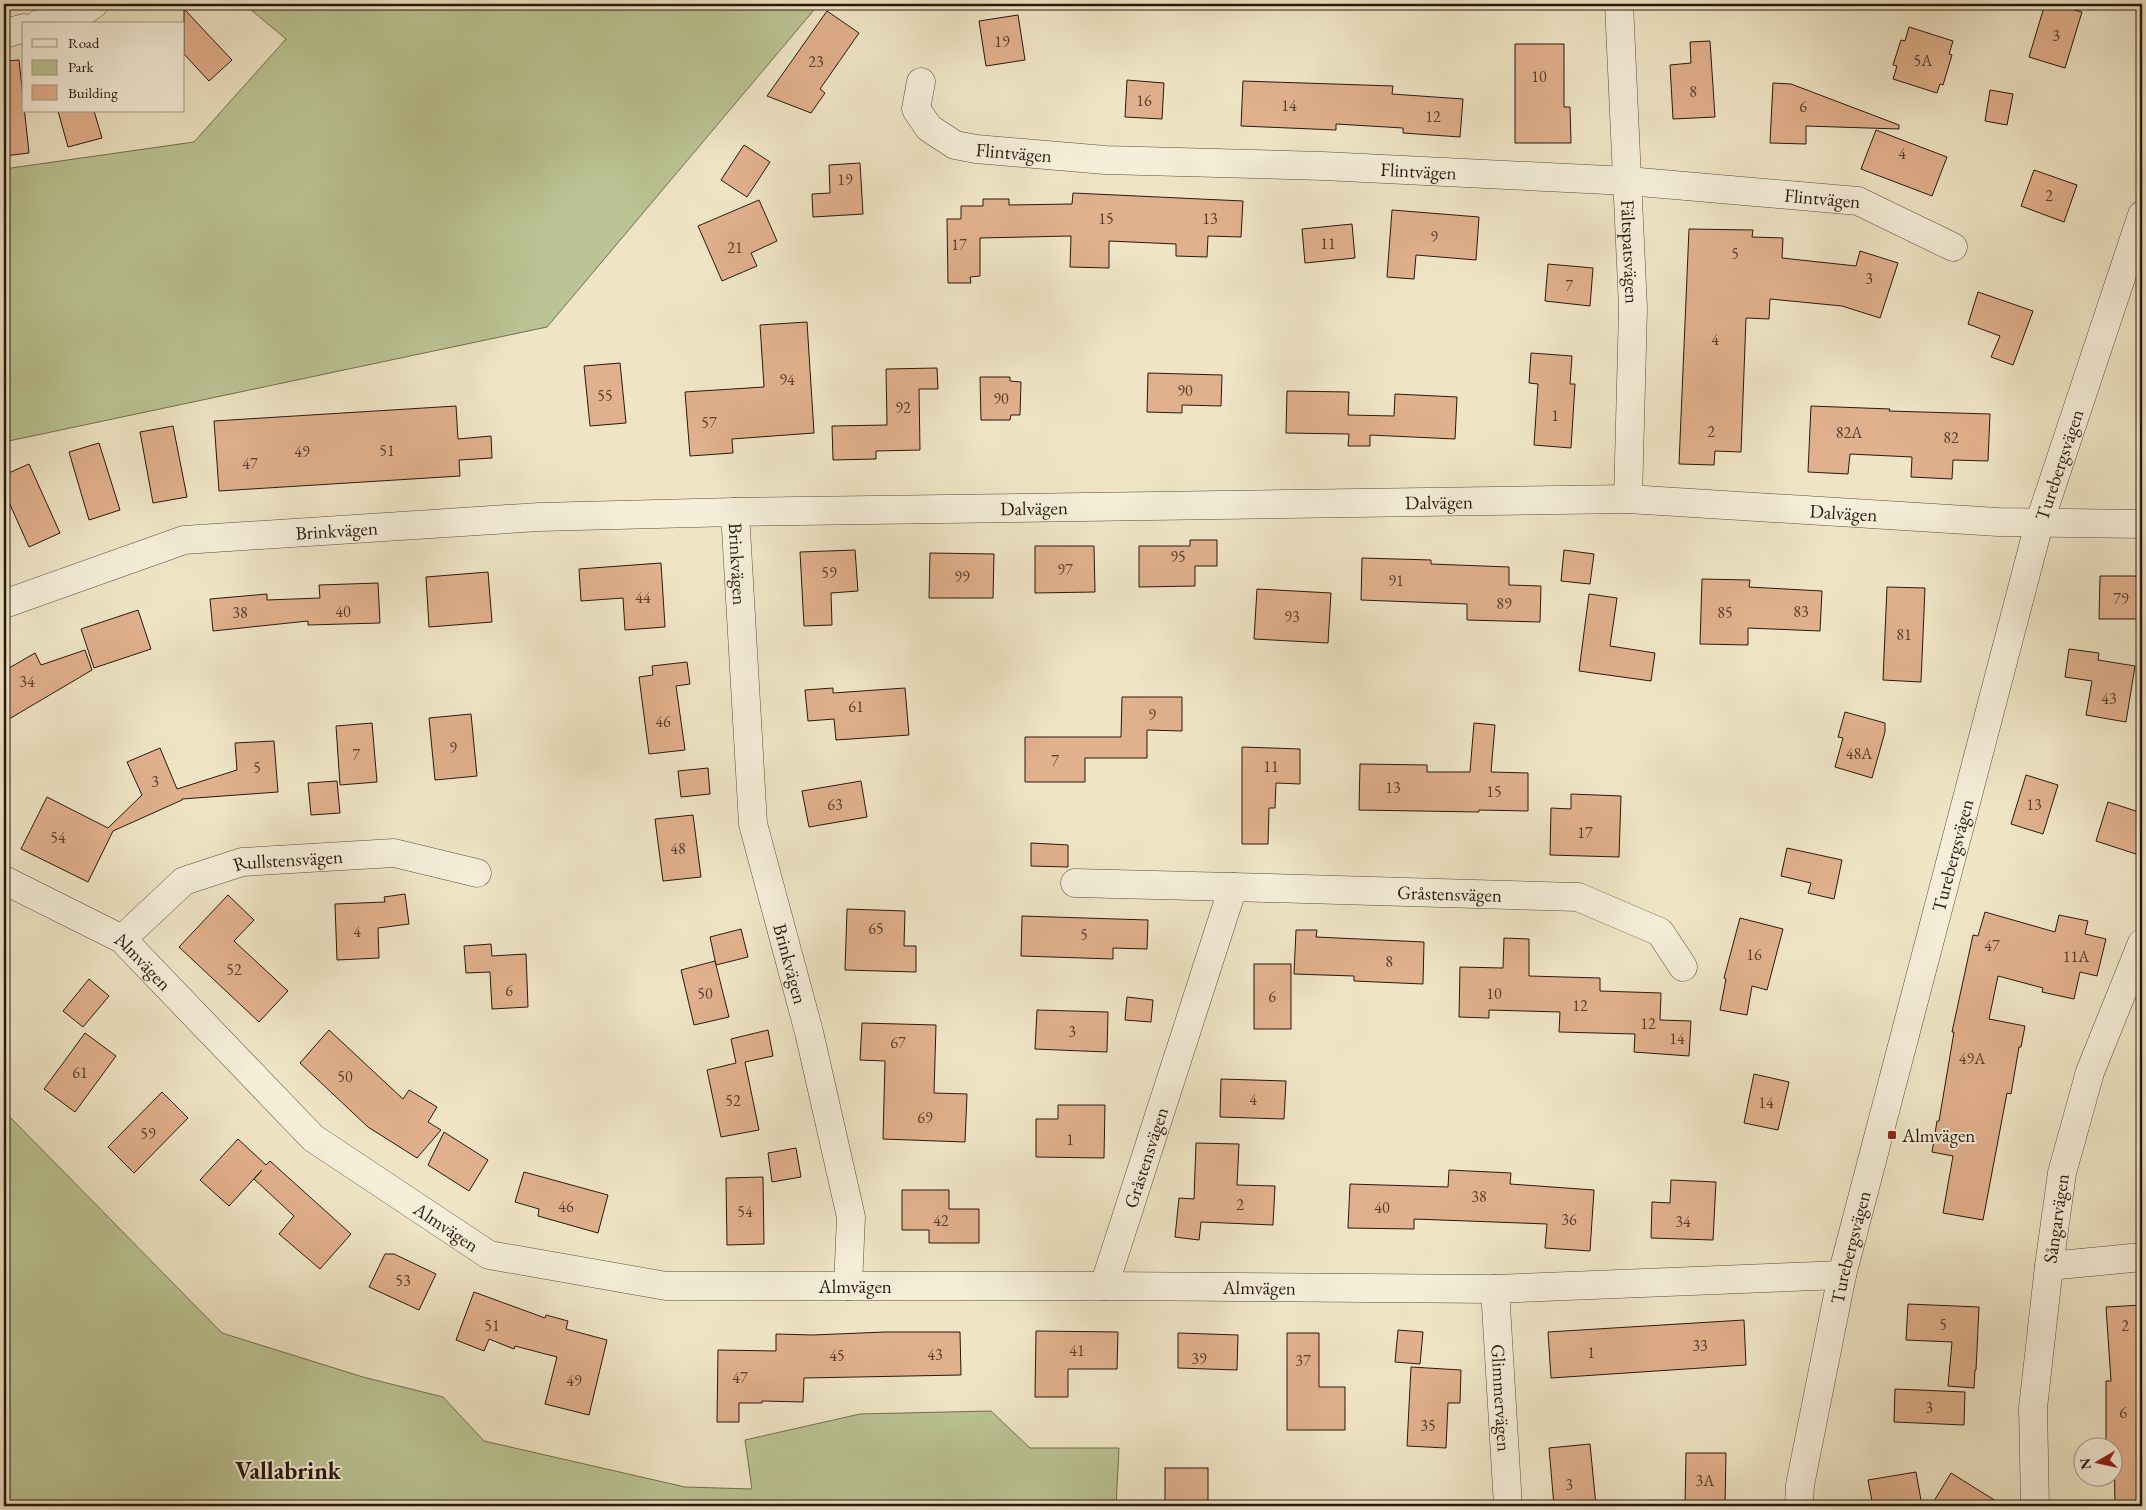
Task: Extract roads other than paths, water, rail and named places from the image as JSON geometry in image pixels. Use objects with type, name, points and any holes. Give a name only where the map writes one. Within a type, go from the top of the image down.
[{"type":"street","points":[[46,22],[85,10],[94,4]]},
{"type":"street","name":"Fältspatsvägen","points":[[1619,4],[1633,308],[1628,499]]},
{"type":"street","points":[[4,34],[22,29]]},
{"type":"street","name":"Flintvägen","points":[[921,82],[916,109],[929,128],[955,145],[976,149],[1105,160],[1323,166],[1628,181],[1858,201],[1953,247]]},
{"type":"street","name":"Turebergsvägen","points":[[1798,1506],[1800,1485],[1842,1274],[2039,524],[2142,215]]},
{"type":"street","name":"Dalvägen","points":[[735,512],[1628,499],[2039,524],[2142,524]]},
{"type":"street","name":"Brinkvägen","points":[[4,604],[184,540],[539,517],[735,512],[753,824],[809,1032],[851,1217],[848,1286]]},
{"type":"street","name":"Rullstensvägen","points":[[122,939],[184,881],[242,862],[394,853],[477,874]]},
{"type":"street","name":"Almvägen","points":[[4,880],[122,939],[313,1138],[489,1255],[666,1286],[1104,1286],[1495,1289],[1842,1274]]},
{"type":"street","name":"Gråstensvägen","points":[[1075,883],[1578,897],[1660,932],[1683,967]]},
{"type":"street","name":"Gråstensvägen","points":[[1104,1286],[1233,888]]},
{"type":"street","name":"Sångarvägen","points":[[2036,1506],[2033,1408],[2049,1266],[2062,1174],[2090,1072],[2142,943]]},
{"type":"street","points":[[2049,1266],[2142,1257]]},
{"type":"street","name":"Glimmervägen","points":[[1495,1289],[1508,1506]]},
{"type":"place","name":"Almvägen","points":[[1892,1135]]},
{"type":"district","name":"Vallabrink","points":[[288,1470]]}]
